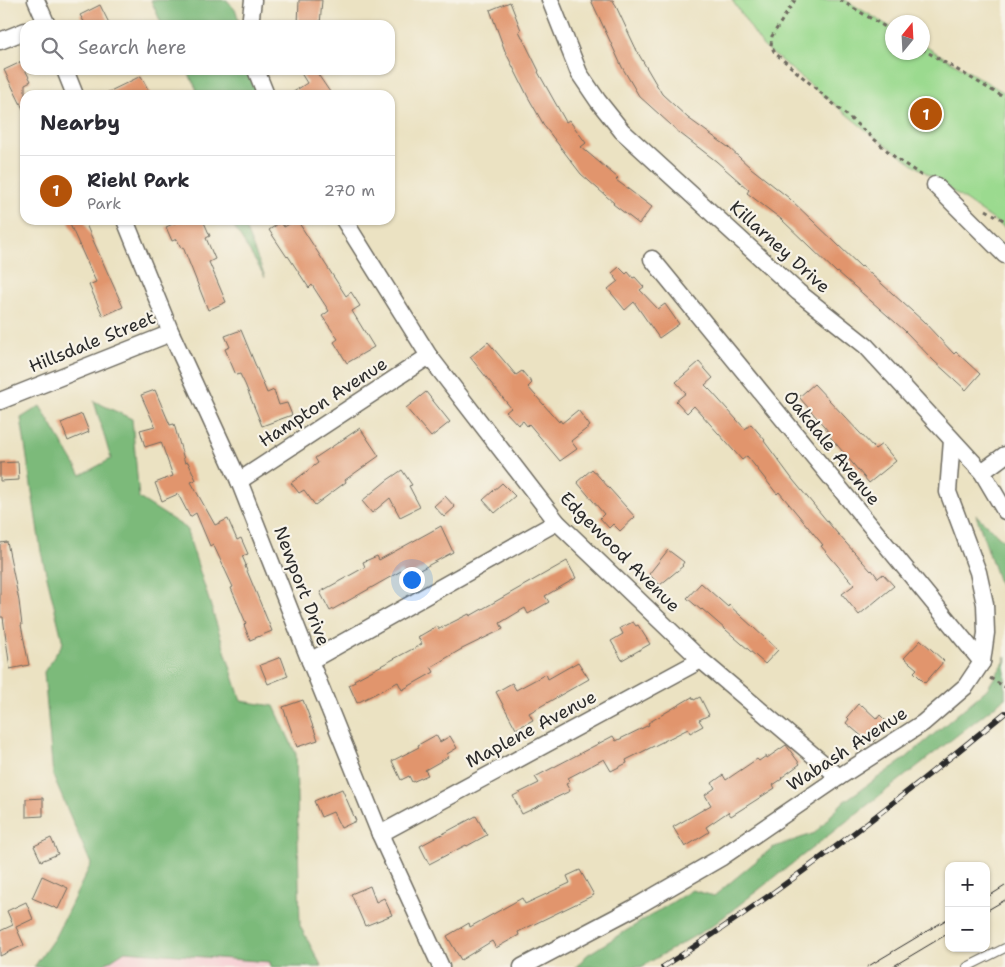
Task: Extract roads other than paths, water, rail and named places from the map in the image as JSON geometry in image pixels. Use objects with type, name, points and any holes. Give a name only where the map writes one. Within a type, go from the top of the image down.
[{"type":"street","points":[[36,0],[43,20]]},
{"type":"street","points":[[250,20],[252,0]]},
{"type":"street","name":"Killarney Drive","points":[[550,0],[579,72],[598,101],[622,131],[798,292],[866,346],[982,472],[1005,510]]},
{"type":"street","points":[[0,42],[20,33]]},
{"type":"street","points":[[67,75],[73,90]]},
{"type":"street","points":[[258,75],[264,90]]},
{"type":"street","points":[[935,185],[1005,255]]},
{"type":"street","name":"Newport Drive","points":[[127,225],[171,333],[239,481],[380,834],[441,967]]},
{"type":"street","name":"Edgewood Avenue","points":[[347,225],[429,356],[557,522],[701,660],[839,777]]},
{"type":"street","name":"Oakdale Avenue","points":[[652,259],[982,662]]},
{"type":"street","name":"Hillsdale Street","points":[[0,401],[171,333]]},
{"type":"street","name":"Hampton Avenue","points":[[239,481],[429,356]]},
{"type":"street","name":"Wabash Avenue","points":[[522,967],[632,909],[722,857],[839,777],[923,723],[966,686],[982,662],[986,633],[985,604],[978,572],[948,492],[952,440]]},
{"type":"street","points":[[982,472],[1005,455]]},
{"type":"street","points":[[310,662],[557,522]]},
{"type":"street","name":"Maplene Avenue","points":[[380,834],[701,660]]},
{"type":"lane","points":[[967,967],[1005,948]]},
{"type":"tram line","points":[[990,895],[1005,886]]},
{"type":"tram line","points":[[990,909],[1005,900]]},
{"type":"tram line","points":[[867,967],[945,920]]},
{"type":"tram line","points":[[892,967],[945,935]]},
{"type":"railway","points":[[663,967],[795,877],[922,780],[1005,713]]},
{"type":"place","name":"Riehl Park","points":[[926,114]]}]
